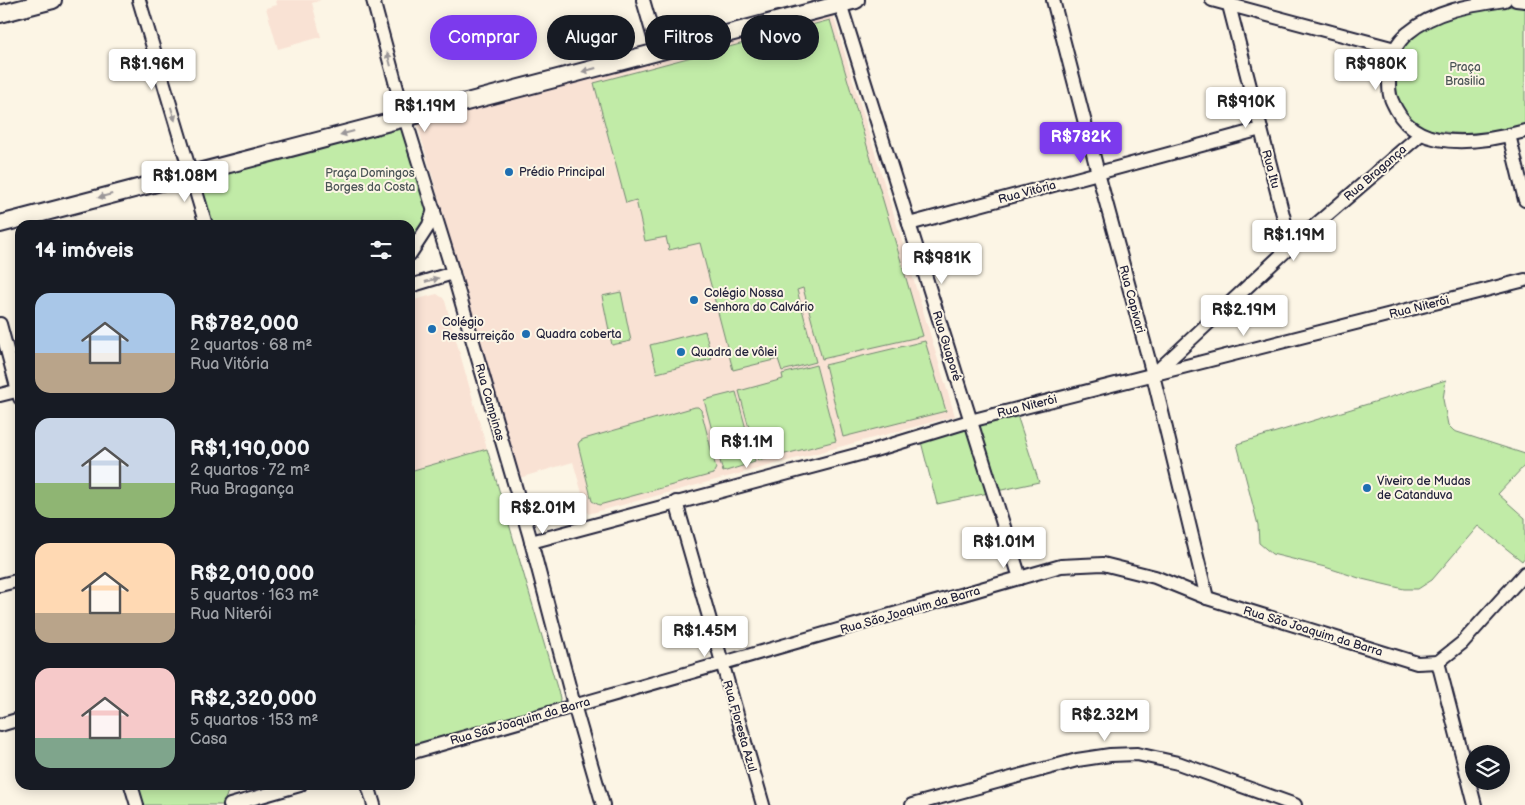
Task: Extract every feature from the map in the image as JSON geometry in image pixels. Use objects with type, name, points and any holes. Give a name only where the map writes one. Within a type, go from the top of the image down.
[{"type":"main road","points":[[0,14],[53,0]]},
{"type":"main road","points":[[731,32],[839,2],[856,0]]},
{"type":"main road","points":[[15,220],[645,55]]},
{"type":"main road","points":[[0,224],[15,220]]},
{"type":"street","points":[[139,0],[205,220]]},
{"type":"street","name":"Rua Campinas","points":[[373,0],[405,118],[434,210],[531,542],[574,705],[603,805]]},
{"type":"street","points":[[642,0],[647,15]]},
{"type":"street","name":"Rua Capivari","points":[[1053,0],[1153,375],[1207,598]]},
{"type":"street","points":[[1212,0],[1395,49]]},
{"type":"street","points":[[1505,0],[1471,3],[1440,14],[1422,23],[1407,34],[1395,49],[1388,67],[1390,96],[1401,118],[1421,134],[1442,140],[1465,141],[1509,136],[1525,131]]},
{"type":"street","points":[[1516,0],[1525,0]]},
{"type":"street","name":"Rua Guaporé","points":[[839,2],[1020,578]]},
{"type":"street","name":"Rua Itu","points":[[1229,5],[1291,246]]},
{"type":"street","name":"Rua Vitória","points":[[909,224],[1261,130]]},
{"type":"street","name":"Rua Bragança","points":[[1153,375],[1291,246],[1421,134]]},
{"type":"street","points":[[1509,136],[1525,200]]},
{"type":"street","points":[[415,246],[429,225],[434,210]]},
{"type":"street","points":[[415,285],[453,274]]},
{"type":"street","name":"Rua Niterói","points":[[531,542],[875,450],[970,421],[1525,280]]},
{"type":"street","points":[[0,324],[15,378]]},
{"type":"street","points":[[0,395],[15,393]]},
{"type":"street","name":"Rua Floresta Azul","points":[[676,502],[763,805]]},
{"type":"street","name":"Rua São Joaquim da Barra","points":[[415,752],[1061,566],[1103,564],[1155,577],[1207,598],[1417,664],[1438,662]]},
{"type":"street","points":[[1475,805],[1438,662],[1462,643],[1525,572]]},
{"type":"street","points":[[0,585],[15,581]]},
{"type":"street","points":[[0,725],[15,720]]},
{"type":"street","points":[[912,805],[1077,760],[1110,755],[1138,754],[1178,763],[1295,805]]},
{"type":"street","points":[[132,790],[137,805]]},
{"type":"street","points":[[230,805],[282,790]]},
{"type":"street","points":[[370,790],[374,805]]},
{"type":"shaded area","points":[[276,0],[321,0],[312,3],[321,37],[278,49],[266,8],[277,5]]},
{"type":"shaded area","name":"Colégio Nossa Senhora do Calvário","points":[[833,15],[955,416],[588,514],[573,462],[519,478],[417,123],[660,60],[731,60],[731,41],[741,39],[741,60],[819,60],[819,19]]},
{"type":"shaded area","points":[[437,294],[445,301],[487,449],[415,470],[415,300]]},
{"type":"green space","name":"Praça Brasilia","points":[[1504,6],[1525,8],[1525,126],[1507,132],[1474,134],[1434,130],[1416,124],[1405,111],[1397,90],[1398,65],[1406,45],[1421,31],[1442,19],[1477,9]]},
{"type":"green space","points":[[830,20],[923,336],[822,359],[803,288],[797,290],[816,362],[782,371],[778,359],[733,370],[700,243],[669,250],[666,237],[645,241],[636,200],[626,203],[594,83],[680,60],[731,60],[731,46],[741,44],[741,60],[819,60],[819,23]]},
{"type":"green space","name":"Praça Domingos Borges da Costa","points":[[402,124],[430,213],[415,238],[415,220],[209,220],[197,181]]},
{"type":"green space","points":[[621,292],[631,341],[612,345],[602,296]]},
{"type":"green space","name":"Quadra de vôlei","points":[[705,331],[712,359],[657,373],[650,345]]},
{"type":"green space","points":[[925,341],[946,411],[843,437],[825,365]]},
{"type":"green space","points":[[816,365],[836,441],[758,461],[739,391],[783,379],[782,374]]},
{"type":"green space","points":[[1446,380],[1443,399],[1448,425],[1454,431],[1525,454],[1525,465],[1498,494],[1525,518],[1525,557],[1522,561],[1478,526],[1432,580],[1418,589],[1404,589],[1272,554],[1259,543],[1258,525],[1237,444]]},
{"type":"green space","points":[[736,392],[755,462],[723,472],[704,400]]},
{"type":"green space","points":[[695,407],[701,410],[716,468],[713,474],[599,505],[592,501],[578,444],[580,441]]},
{"type":"green space","points":[[1015,409],[1039,482],[937,504],[919,434]]},
{"type":"green space","points":[[487,449],[560,698],[559,707],[415,751],[415,470]]},
{"type":"green space","points":[[132,790],[229,790],[223,805],[137,805]]},
{"type":"place","name":"Prédio Principal","points":[[509,172]]},
{"type":"place","name":"Colégio Nossa Senhora do Calvário","points":[[694,300]]},
{"type":"place","name":"Colégio Ressurreição","points":[[432,329]]},
{"type":"place","name":"Quadra coberta","points":[[526,334]]},
{"type":"place","name":"Quadra de vôlei","points":[[681,352]]},
{"type":"place","name":"Viveiro de Mudas de Catanduva","points":[[1367,488]]}]
